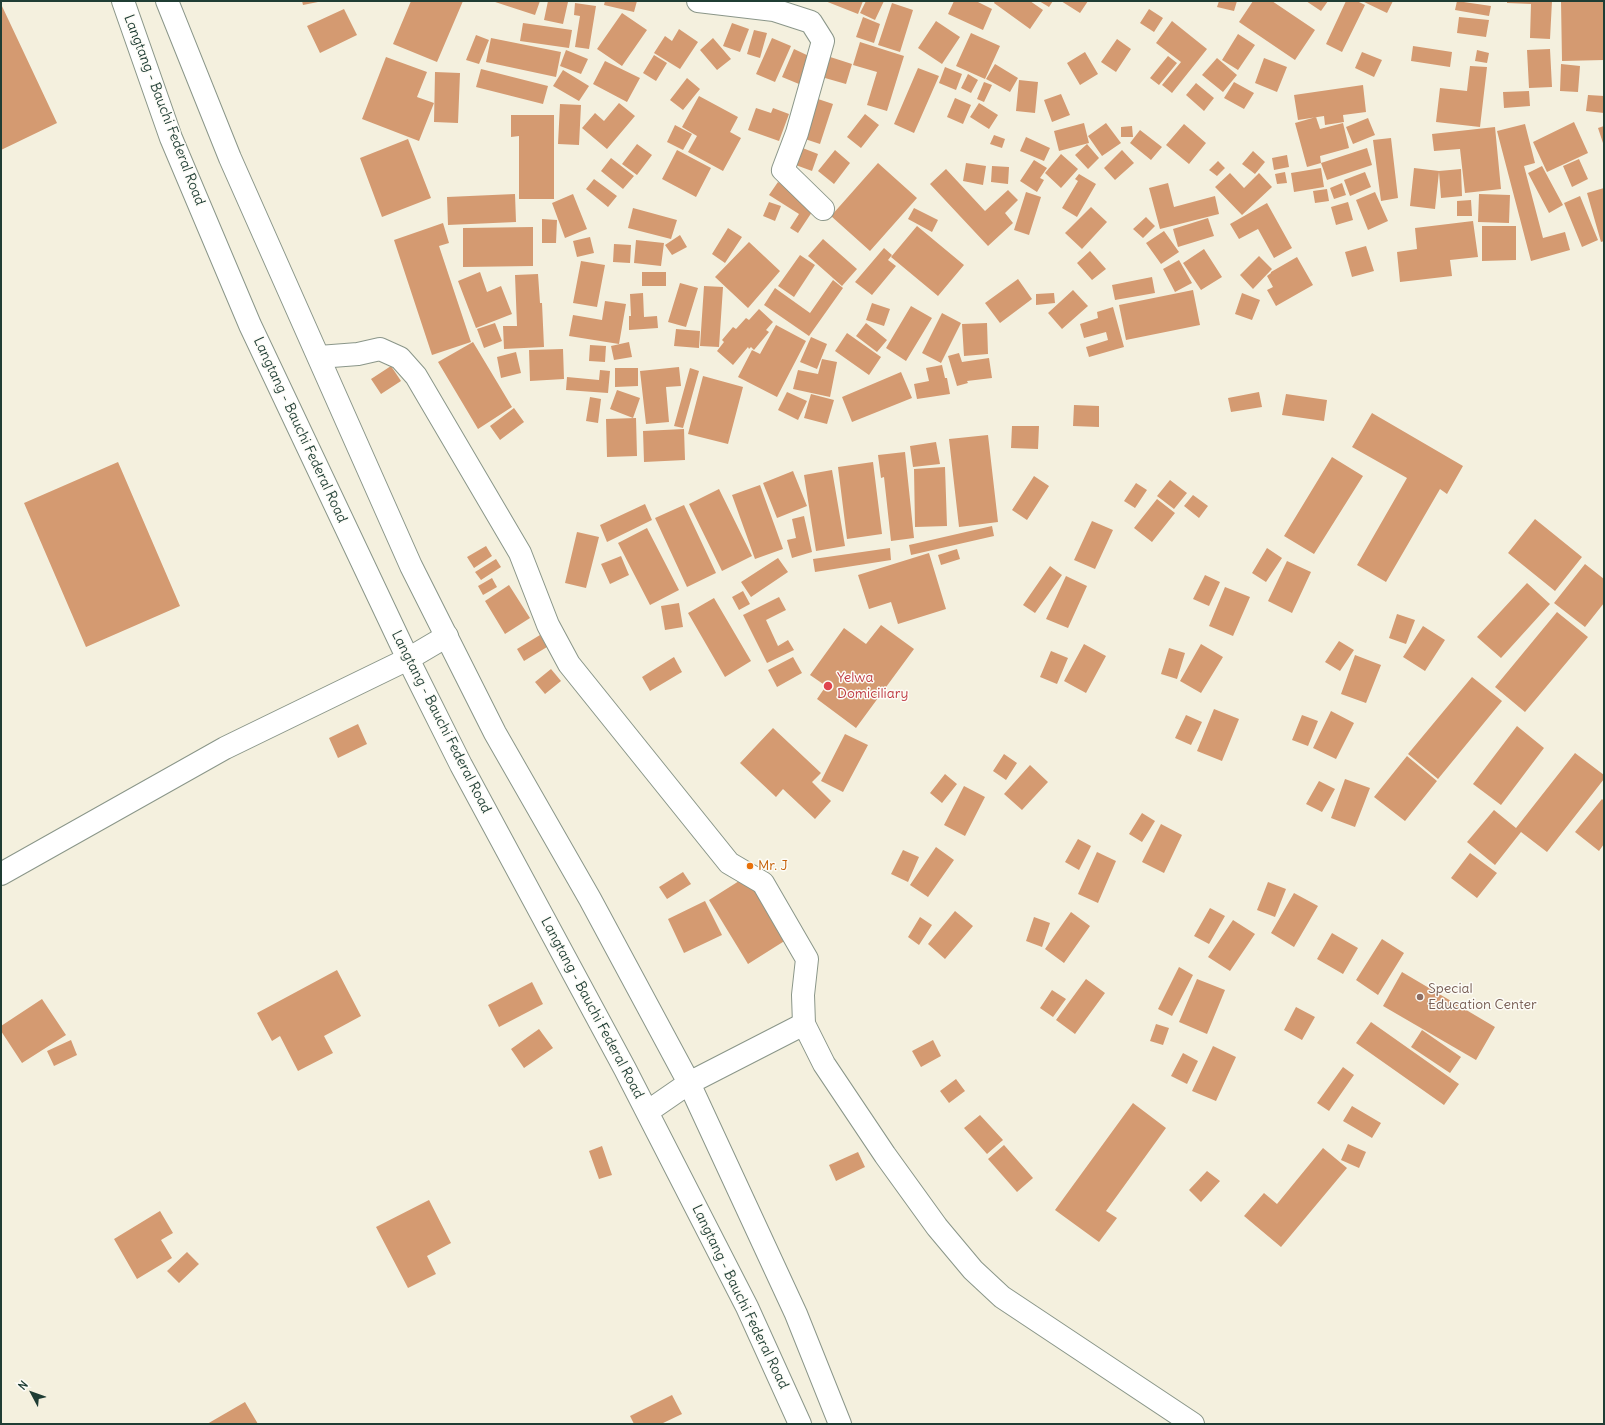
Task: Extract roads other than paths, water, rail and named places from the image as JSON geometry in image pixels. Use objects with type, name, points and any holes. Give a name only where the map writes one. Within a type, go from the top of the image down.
[{"type":"main road","name":"Langtang - Bauchi Federal Road","points":[[123,1],[171,138],[250,325],[408,659],[461,765],[647,1112],[748,1307],[800,1424]]},
{"type":"main road","points":[[166,1],[230,158],[411,566],[496,733],[590,899],[689,1083],[796,1314],[840,1424]]},
{"type":"main road","points":[[698,1],[774,10],[811,22],[823,41],[797,132],[783,170],[823,209]]},
{"type":"main road","points":[[319,357],[358,354],[380,349],[400,358],[416,376],[520,553],[548,625],[570,664],[729,863],[763,883],[807,959],[803,995],[804,1024],[824,1064],[885,1155],[937,1227],[973,1270],[1002,1297],[1193,1424]]},
{"type":"main road","points":[[1,874],[225,748],[408,659],[447,636]]},
{"type":"main road","points":[[647,1112],[689,1083],[804,1024]]},
{"type":"place","name":"Yelwa Domiciliary","points":[[828,686]]},
{"type":"place","name":"Mr. J","points":[[750,866]]},
{"type":"place","name":"Special Education Center","points":[[1420,997]]}]
